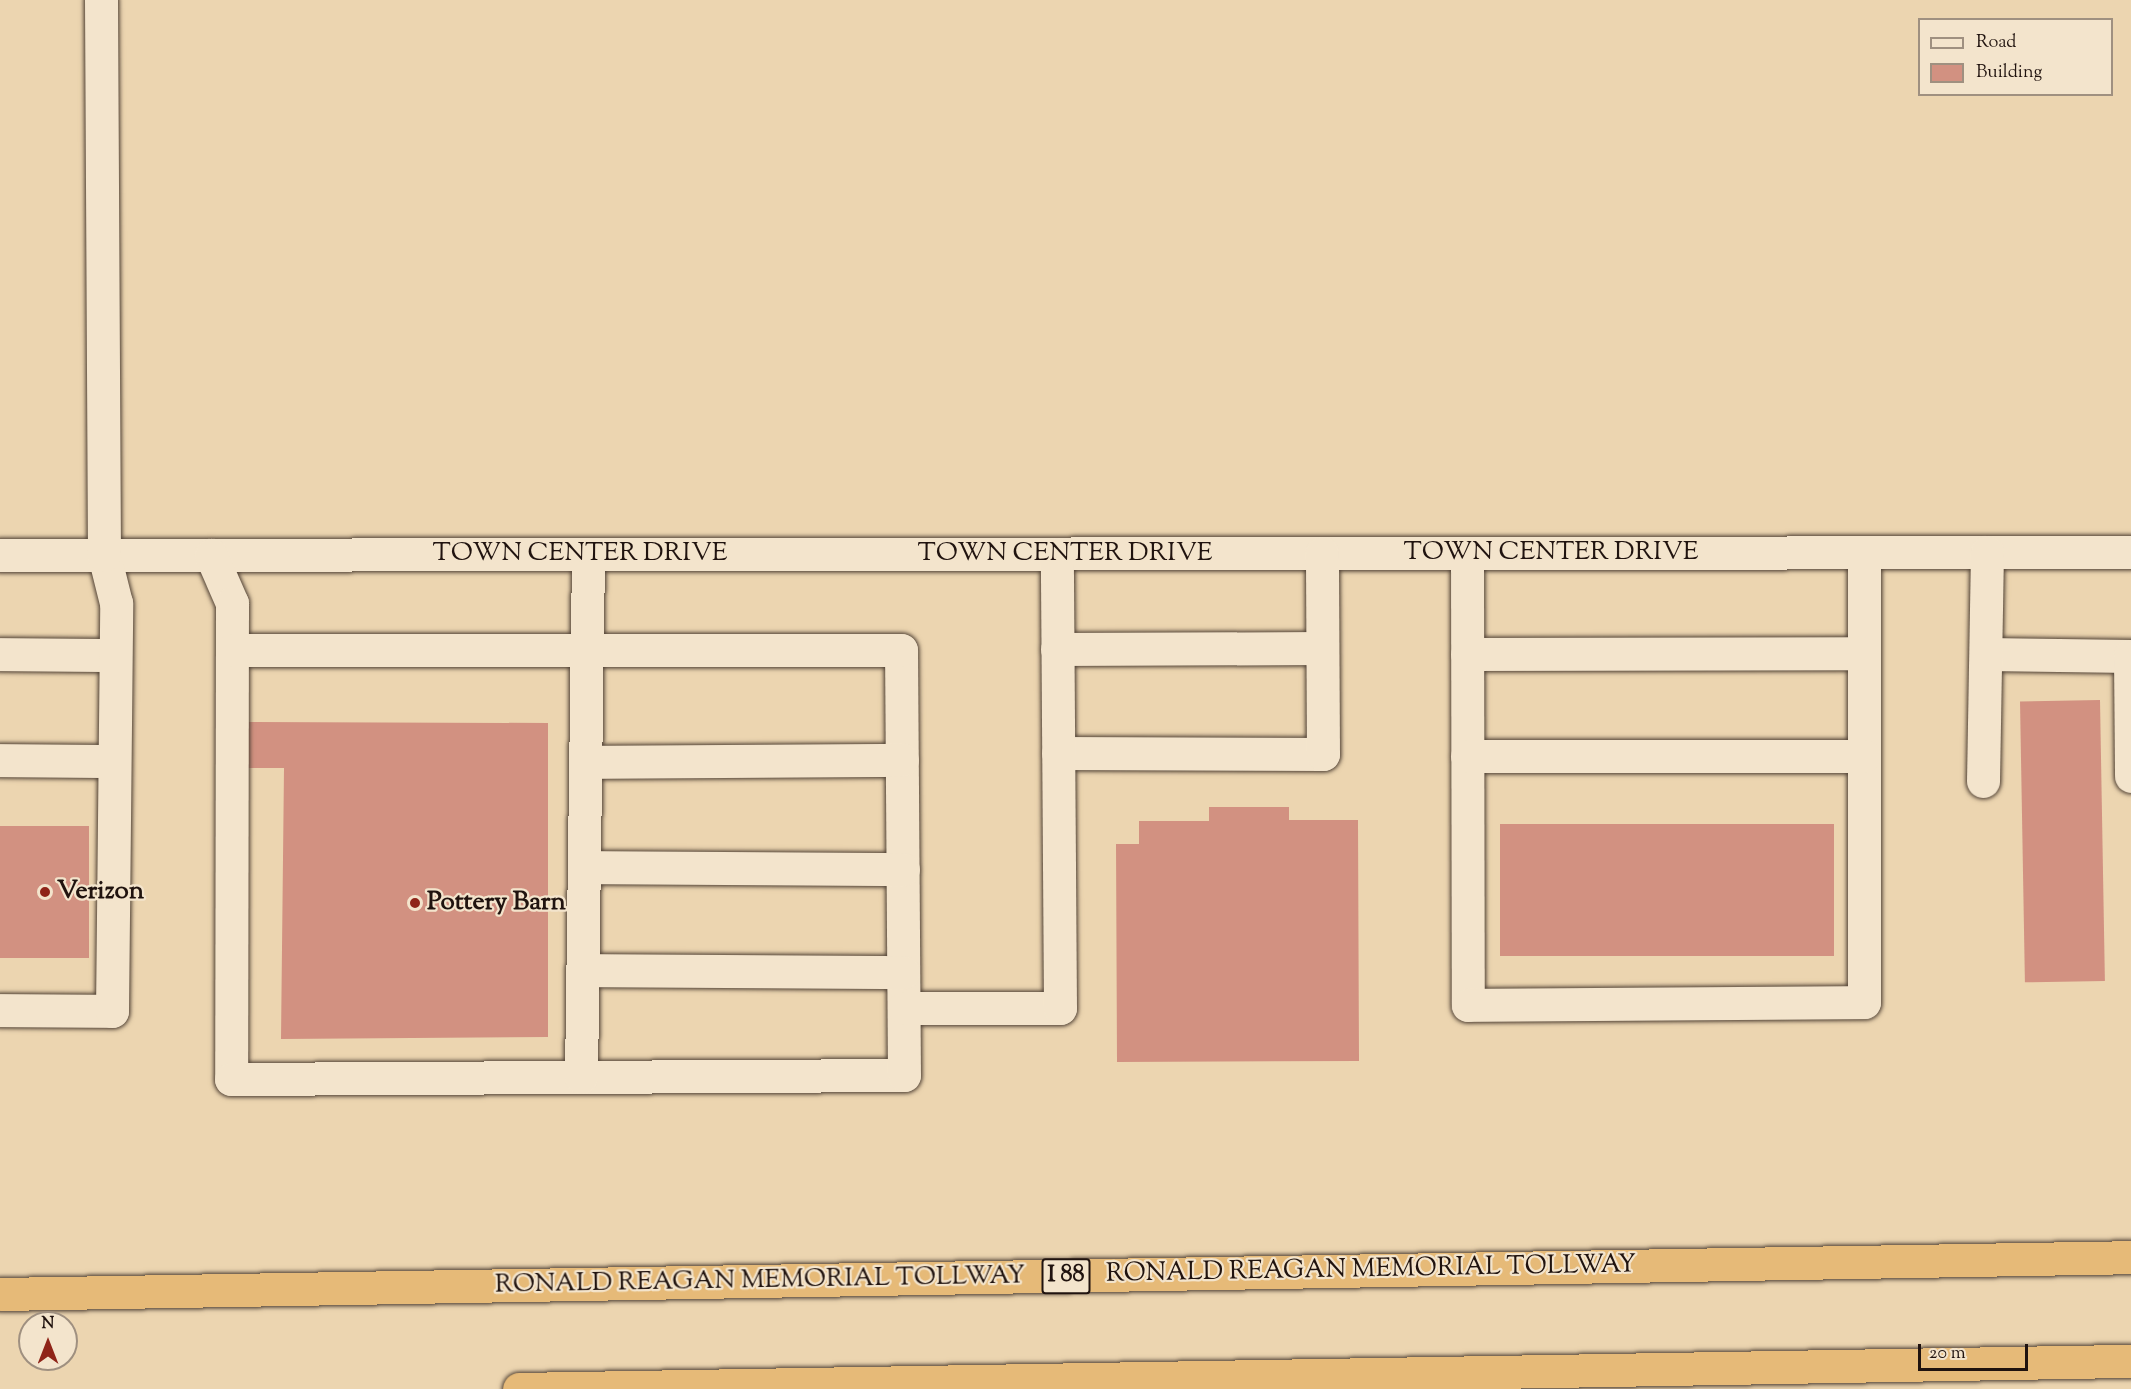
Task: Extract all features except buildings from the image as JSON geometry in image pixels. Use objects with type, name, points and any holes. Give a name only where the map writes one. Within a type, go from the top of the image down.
[{"type":"highway","name":"RONALD REAGAN MEMORIAL TOLLWAY","points":[[0,1294],[2131,1257]]},
{"type":"highway","points":[[519,1389],[2131,1361]]},
{"type":"street","points":[[0,1010],[112,1011],[116,603],[104,555],[101,0]]},
{"type":"street","points":[[1467,553],[1468,1005],[1864,1002],[1864,552]]},
{"type":"street","points":[[1983,781],[1988,552]]},
{"type":"street","name":"TOWN CENTER DRIVE","points":[[0,555],[2131,552]]},
{"type":"street","points":[[1058,753],[1323,754],[1322,553]]},
{"type":"street","points":[[581,1077],[588,554]]},
{"type":"street","points":[[904,1008],[1060,1008],[1057,554]]},
{"type":"street","points":[[211,555],[232,603],[231,1079],[904,1075],[901,650],[232,650]]},
{"type":"street","points":[[1057,649],[1322,648]]},
{"type":"street","points":[[1467,654],[1864,653]]},
{"type":"street","points":[[0,654],[115,655]]},
{"type":"street","points":[[1986,654],[2131,656],[2131,776]]},
{"type":"street","points":[[1467,756],[1864,756]]},
{"type":"street","points":[[0,760],[114,761]]},
{"type":"street","points":[[585,762],[902,760]]},
{"type":"street","points":[[584,867],[903,869]]},
{"type":"street","points":[[582,970],[903,972]]},
{"type":"place","name":"Verizon","points":[[45,892]]},
{"type":"place","name":"Pottery Barn","points":[[415,903]]}]
